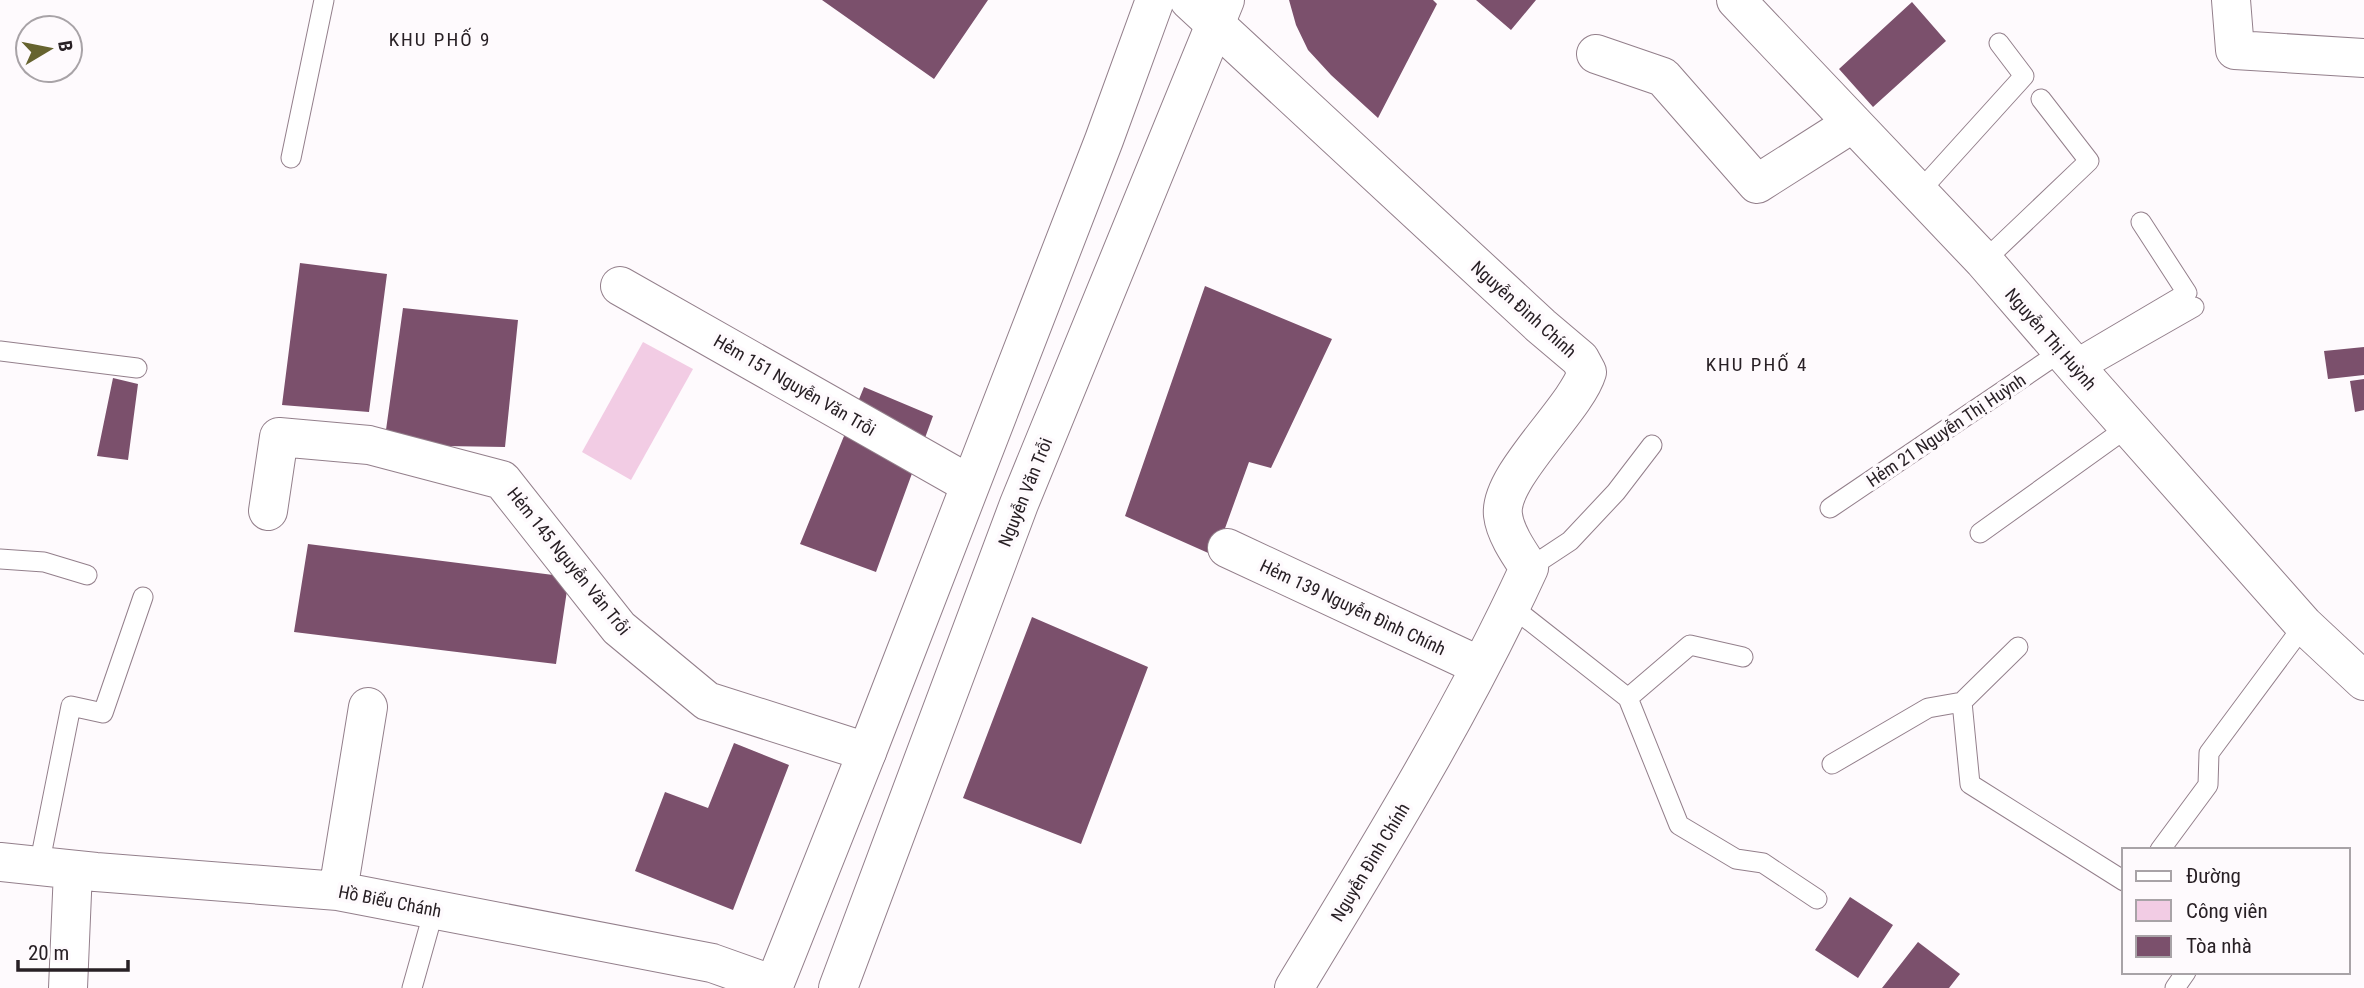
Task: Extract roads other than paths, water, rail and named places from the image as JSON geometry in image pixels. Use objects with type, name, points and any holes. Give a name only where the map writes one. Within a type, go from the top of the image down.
[{"type":"street","points":[[773,987],[867,752],[1156,0]]},
{"type":"street","name":"Nguyễn Thị Huỳnh","points":[[1736,0],[1984,261],[2304,625],[2364,681]]},
{"type":"street","points":[[2231,0],[2235,50],[2364,58]]},
{"type":"street","name":"Nguyễn Văn Trỗi","points":[[838,988],[1019,504],[1210,8]]},
{"type":"street","name":"Nguyễn Đình Chính","points":[[1210,8],[1541,326],[1580,359],[1587,372],[1583,385],[1549,428],[1509,489],[1503,514],[1515,546],[1529,568],[1511,606],[1406,803],[1294,988]]},
{"type":"street","points":[[1596,54],[1662,77],[1756,184],[1853,123]]},
{"type":"street","name":"Hẻm 151 Nguyễn Văn Trỗi","points":[[620,286],[970,484],[1019,504]]},
{"type":"street","name":"Hẻm 145 Nguyễn Văn Trỗi","points":[[268,511],[279,438],[369,445],[502,480],[619,628],[707,701],[867,752]]},
{"type":"street","name":"Hẻm 139 Nguyễn Đình Chính","points":[[1227,548],[1480,666]]},
{"type":"street","points":[[338,891],[368,707]]},
{"type":"street","name":"Hồ Biểu Chánh","points":[[0,862],[338,891],[712,963],[773,987]]},
{"type":"street","points":[[56,868],[68,988]]},
{"type":"lane","points":[[291,159],[324,0]]},
{"type":"lane","points":[[1919,192],[2024,76],[1999,43]]},
{"type":"lane","points":[[1984,261],[2089,161],[2041,99]]},
{"type":"lane","points":[[2070,362],[2187,293],[2141,222]]},
{"type":"lane","points":[[2070,362],[2194,307]]},
{"type":"lane","points":[[0,351],[137,368]]},
{"type":"lane","name":"Hẻm 21 Nguyễn Thị Huỳnh","points":[[1830,508],[2070,362]]},
{"type":"lane","points":[[1980,533],[2128,427]]},
{"type":"lane","points":[[1529,568],[1570,541],[1616,492],[1652,445]]},
{"type":"lane","points":[[0,559],[44,562],[87,575]]},
{"type":"lane","points":[[56,868],[71,706],[103,713],[143,597]]},
{"type":"lane","points":[[1511,606],[1628,698],[1679,825],[1736,859],[1763,863],[1817,899]]},
{"type":"lane","points":[[2161,848],[2208,785],[2209,753],[2304,625]]},
{"type":"lane","points":[[1628,698],[1690,645],[1743,657]]},
{"type":"lane","points":[[1832,764],[1928,708],[1962,702],[2018,647]]},
{"type":"lane","points":[[1962,702],[1970,783],[2122,880]]},
{"type":"lane","points":[[412,988],[434,910]]},
{"type":"district","name":"KHU PHỐ 9","points":[[440,39]]},
{"type":"district","name":"KHU PHỐ 4","points":[[1757,364]]}]
